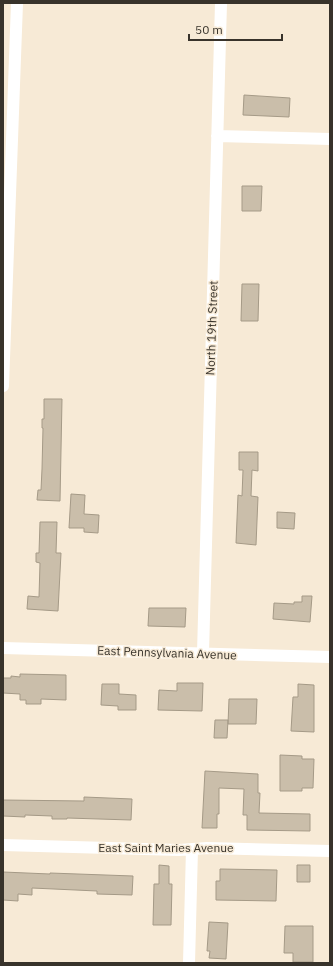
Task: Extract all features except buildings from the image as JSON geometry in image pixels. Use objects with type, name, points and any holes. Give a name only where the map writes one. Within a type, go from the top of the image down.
[{"type":"street","points":[[3,386],[5,256],[17,3]]},
{"type":"street","name":"North 19th Street","points":[[203,653],[221,3]]},
{"type":"street","points":[[217,136],[330,139]]},
{"type":"street","name":"East Pennsylvania Avenue","points":[[3,648],[330,658]]},
{"type":"street","name":"East Saint Maries Avenue","points":[[3,845],[179,850],[208,848],[330,851]]},
{"type":"street","points":[[190,963],[192,849]]}]
